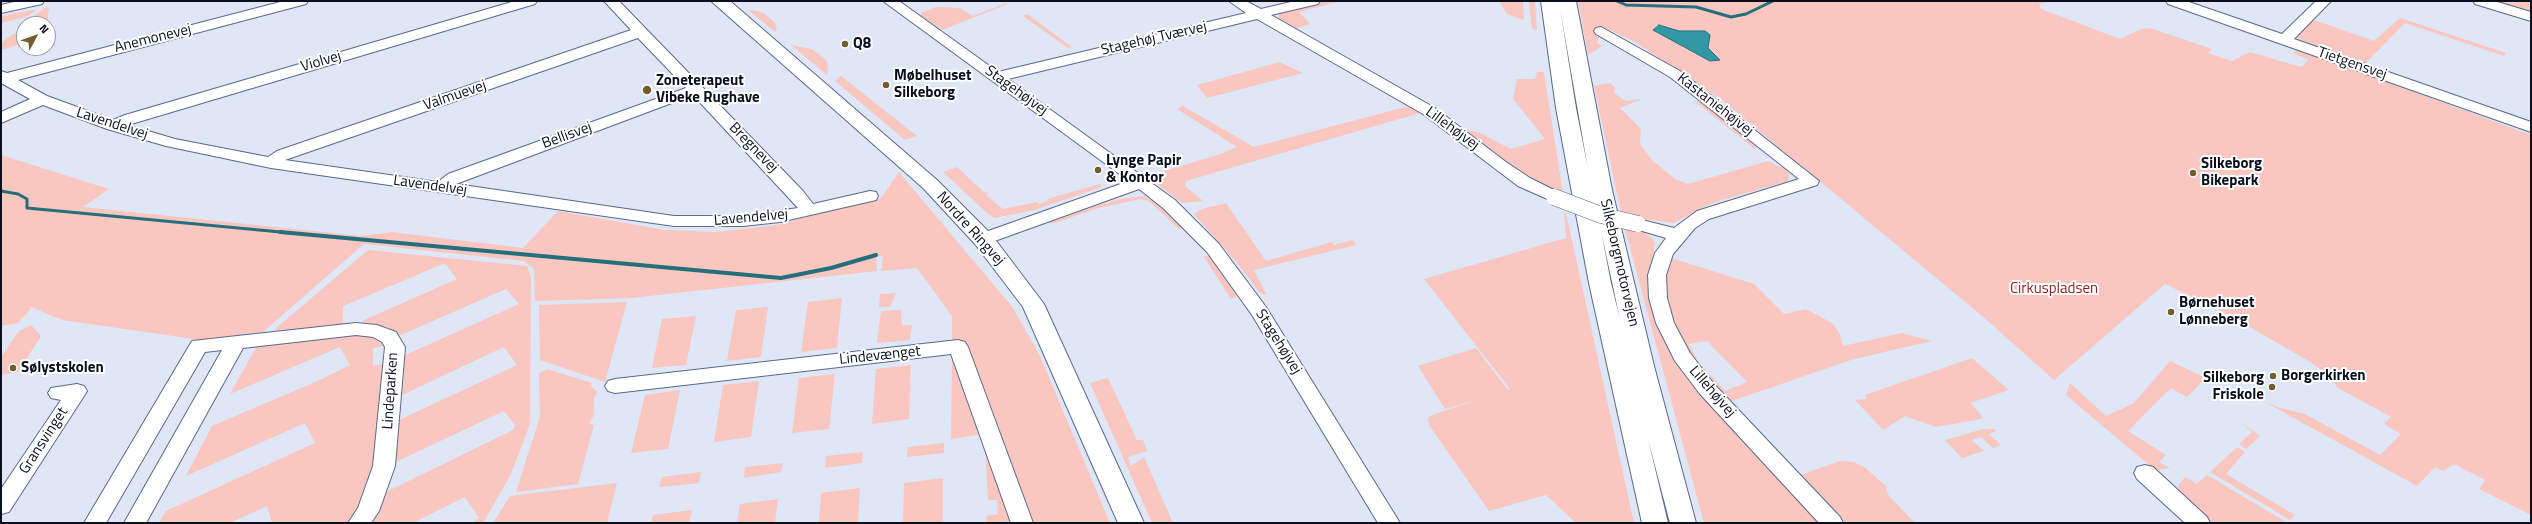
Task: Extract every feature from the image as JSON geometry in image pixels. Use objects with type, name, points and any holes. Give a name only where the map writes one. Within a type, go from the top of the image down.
[{"type":"main road","name":"Nordre Ringvej","points":[[720,1],[930,184],[983,239],[1033,304],[1056,350],[1131,523]]},
{"type":"main road","name":"Silkeborgmotorvejen","points":[[1550,1],[1566,108],[1592,245],[1655,523]]},
{"type":"main road","name":"Silkeborgmotorvejen","points":[[1567,1],[1602,190],[1639,351],[1682,523]]},
{"type":"street","points":[[1,9],[37,1]]},
{"type":"street","name":"Anemonevej","points":[[3,77],[301,1]]},
{"type":"street","name":"Violvej","points":[[113,126],[131,118],[530,1]]},
{"type":"street","name":"Bregnevej","points":[[611,1],[797,195],[809,212]]},
{"type":"street","name":"Stagehøjvej","points":[[890,1],[1141,182],[1194,228],[1234,274],[1388,523]]},
{"type":"street","name":"Lillehøjvej","points":[[1236,1],[1429,111],[1500,166],[1524,182],[1554,198],[1601,215],[1677,235]]},
{"type":"street","name":"Stagehøj Tværvej","points":[[996,77],[1313,1]]},
{"type":"street","name":"Tietgensvej","points":[[2173,1],[2531,127]]},
{"type":"street","points":[[2284,40],[2324,1]]},
{"type":"street","points":[[2480,1],[2531,17]]},
{"type":"street","name":"Valmuevej","points":[[271,163],[284,154],[641,32]]},
{"type":"street","name":"Kastaniehøjvej","points":[[1605,37],[1675,74],[1811,181]]},
{"type":"street","name":"Lavendelvej","points":[[3,77],[42,99],[113,126],[172,143],[271,163],[674,221],[744,221],[809,212],[870,196]]},
{"type":"street","name":"Bellisvej","points":[[440,188],[454,178],[696,89]]},
{"type":"street","points":[[1,118],[42,99]]},
{"type":"street","name":"Lillehøjvej","points":[[1811,181],[1710,212],[1689,224],[1677,235],[1664,253],[1660,268],[1658,298],[1665,323],[1682,356],[1707,389],[1832,523]]},
{"type":"street","points":[[983,239],[1141,182]]},
{"type":"street","name":"Lindeparken","points":[[95,523],[199,346],[356,329],[377,331],[389,337],[395,347],[384,466],[368,511],[359,523]]},
{"type":"street","points":[[135,523],[236,341]]},
{"type":"street","name":"Lindevænget","points":[[615,386],[958,347],[1022,523]]},
{"type":"street","name":"Gransvinget","points":[[1,506],[77,391],[58,393]]},
{"type":"street","points":[[2145,474],[2199,523]]},
{"type":"green space","points":[[1325,1],[1342,1],[1299,12],[1310,24],[1297,28],[1300,32],[1277,19],[1280,13]]},
{"type":"green space","points":[[1499,1],[1523,1],[1524,20],[1507,14]]},
{"type":"green space","points":[[1529,1],[1535,1],[1537,30],[1532,29]]},
{"type":"green space","name":"Cirkuspladsen","points":[[1578,1],[2050,1],[2039,4],[2041,9],[2120,39],[2141,29],[2150,28],[2212,49],[2208,53],[2232,61],[2250,52],[2301,67],[2309,60],[2293,53],[2297,49],[2531,135],[2531,515],[2479,489],[2485,480],[2454,464],[2443,471],[2435,467],[2417,486],[2265,402],[2280,408],[2305,414],[2380,455],[2401,434],[2384,424],[2391,417],[2338,388],[2325,372],[2307,360],[2225,313],[2165,284],[2054,380],[1981,315],[1723,101],[1635,42],[1605,28],[1595,32],[1600,35],[1597,43],[1603,46],[1588,55]]},
{"type":"green space","points":[[2494,1],[2512,3],[2514,1],[2531,1],[2531,16]]},
{"type":"green space","points":[[1006,3],[1008,4],[942,30],[921,16],[921,13],[936,7],[944,7],[960,8],[973,16]]},
{"type":"green space","points":[[46,7],[49,7],[48,16],[33,16]]},
{"type":"green space","points":[[38,9],[28,16],[16,16],[16,19],[1,23],[1,16]]},
{"type":"green space","points":[[747,9],[764,13],[775,23],[777,27],[775,32]]},
{"type":"green space","points":[[1027,14],[1072,47],[1068,48],[1023,16]]},
{"type":"green space","points":[[2400,18],[2506,53],[2504,56],[2405,23],[2364,65],[2305,45],[2296,37],[2314,20],[2374,41]]},
{"type":"green space","points":[[16,33],[16,45],[1,50],[1,44]]},
{"type":"green space","points":[[791,45],[812,49],[826,60],[828,66],[827,75]]},
{"type":"green space","points":[[1280,62],[1303,73],[1207,98],[1197,85]]},
{"type":"green space","points":[[1537,72],[1544,72],[1563,194],[1512,168],[1461,130],[1465,129],[1480,133],[1511,149],[1545,139],[1513,99],[1517,79],[1535,79]]},
{"type":"green space","points":[[841,76],[917,136],[905,140],[835,81]]},
{"type":"green space","points":[[1610,83],[1615,87],[1614,93],[1626,101],[1642,99],[1620,108],[1641,129],[1640,144],[1651,159],[1675,179],[1688,184],[1768,161],[1786,170],[1789,175],[1788,181],[1703,207],[1674,223],[1643,219],[1621,212],[1594,86]]},
{"type":"green space","points":[[1693,100],[1704,102],[1756,147],[1755,149]]},
{"type":"green space","points":[[1183,106],[1254,147],[1409,106],[1420,113],[1186,181],[1185,186],[1203,201],[1182,203],[1147,176],[1221,154],[1237,147],[1177,109]]},
{"type":"green space","points":[[1,155],[109,189],[83,207],[362,236],[392,232],[523,248],[558,211],[665,230],[715,232],[776,225],[881,198],[899,172],[1013,308],[1040,356],[1110,523],[1028,523],[964,343],[961,341],[952,342],[952,316],[917,268],[881,271],[883,256],[876,257],[877,271],[631,298],[535,301],[534,269],[524,261],[364,244],[263,332],[201,340],[62,320],[29,306],[31,309],[18,323],[1,326]]},
{"type":"green space","points":[[957,167],[984,192],[989,193],[986,195],[1003,209],[1037,202],[1039,204],[1048,201],[1047,199],[1100,184],[1102,187],[1034,210],[995,218],[989,215],[943,172]]},
{"type":"green space","points":[[1144,196],[1161,206],[1183,227],[1179,229],[1149,201],[1140,199],[1095,209],[1055,223],[1047,223],[1120,199]]},
{"type":"green space","points":[[1226,203],[1266,261],[1332,242],[1334,245],[1353,240],[1356,245],[1254,270],[1267,295],[1260,293],[1238,264],[1194,214],[1202,209]]},
{"type":"green space","points":[[1564,213],[1566,213],[1634,523],[1576,523],[1546,495],[1489,511],[1429,425],[1428,418],[1432,415],[1477,400],[1445,409],[1418,366],[1476,348],[1508,390],[1510,389],[1424,279],[1566,238]]},
{"type":"green space","points":[[1625,229],[1645,232],[1655,242],[1652,265],[1653,312],[1820,523],[1704,523]]},
{"type":"green space","points":[[368,250],[527,266],[531,278],[530,424],[511,474],[483,523],[471,523],[479,518],[465,497],[413,523],[367,523],[384,493],[513,430],[515,425],[504,411],[396,462],[399,420],[517,365],[504,347],[400,396],[403,356],[519,304],[506,289],[401,335],[387,327],[362,324],[364,320],[457,279],[446,265],[443,264],[343,306],[343,326],[280,332],[275,329]]},
{"type":"green space","points":[[1208,255],[1239,295],[1231,299],[1204,257]]},
{"type":"green space","points":[[1671,258],[1754,284],[1784,314],[1806,309],[1832,323],[1839,332],[1843,346],[1902,333],[1932,341],[1854,359],[1729,402],[1698,368],[1704,368],[1725,391],[1747,382],[1707,341],[1688,344],[1697,358],[1691,359],[1669,311],[1666,276]]},
{"type":"green space","points":[[896,293],[890,307],[879,307],[880,294]]},
{"type":"green space","points":[[842,298],[837,348],[801,352],[808,302]]},
{"type":"green space","points":[[627,302],[605,382],[540,360],[539,305]]},
{"type":"green space","points":[[768,307],[761,357],[727,361],[736,310]]},
{"type":"green space","points":[[901,310],[902,325],[912,325],[910,340],[877,343],[881,311]]},
{"type":"green space","points":[[696,316],[686,365],[652,368],[662,319]]},
{"type":"green space","points":[[31,325],[41,336],[18,372],[1,375],[1,357],[19,331]]},
{"type":"green space","points":[[369,333],[389,345],[373,348],[373,366],[390,362],[379,467],[352,523],[272,523],[267,506],[230,523],[159,523],[166,511],[315,443],[305,423],[186,476],[212,426],[322,379],[350,365],[340,347],[230,394],[258,344]]},
{"type":"green space","points":[[952,356],[983,434],[951,439]]},
{"type":"green space","points":[[1972,358],[2009,390],[1970,403],[1983,417],[1981,419],[1936,427],[1905,416],[1883,430],[1855,400],[1867,399],[1865,395]]},
{"type":"green space","points":[[2170,361],[2206,378],[2187,397],[2171,388],[2128,431],[2166,455],[2159,462],[2170,468],[2155,470],[2066,395],[2070,383],[2106,416],[2134,403]]},
{"type":"green space","points":[[911,365],[909,419],[872,424],[876,369]]},
{"type":"green space","points":[[547,369],[592,383],[591,386],[597,392],[594,398],[594,415],[589,424],[594,425],[578,484],[516,492],[540,417],[539,373]]},
{"type":"green space","points":[[835,374],[829,429],[792,433],[799,378]]},
{"type":"green space","points":[[1108,378],[1137,440],[1143,440],[1147,451],[1128,457],[1131,466],[1144,457],[1173,523],[1152,523],[1090,383]]},
{"type":"green space","points":[[759,381],[751,437],[714,442],[723,385]]},
{"type":"green space","points":[[680,390],[668,449],[631,453],[645,395]]},
{"type":"green space","points":[[2240,422],[2260,436],[2246,449],[2239,444],[2252,432]]},
{"type":"green space","points":[[1983,429],[1994,429],[1996,431],[1989,434],[2001,445],[1993,448],[1981,437],[1972,440],[1984,451],[1962,458],[1945,440]]},
{"type":"green space","points":[[944,443],[944,453],[907,457],[908,447]]},
{"type":"green space","points":[[985,445],[1014,523],[987,523],[986,516],[998,514],[997,500],[988,500]]},
{"type":"green space","points":[[2237,447],[2245,452],[2226,474],[2295,515],[2290,520],[2210,472]]},
{"type":"green space","points":[[863,452],[862,463],[825,468],[826,456]]},
{"type":"green space","points":[[1840,461],[1853,462],[1863,466],[1885,485],[1889,496],[1915,523],[1838,523],[1795,477]]},
{"type":"green space","points":[[783,463],[781,472],[744,478],[745,467]]},
{"type":"green space","points":[[701,472],[699,483],[659,487],[662,477]]},
{"type":"green space","points":[[2207,475],[2286,522],[2208,523],[2178,492],[2178,486],[2185,477],[2197,484]]},
{"type":"green space","points":[[943,478],[943,523],[903,523],[904,483]]},
{"type":"green space","points":[[617,483],[607,523],[493,523],[510,496]]},
{"type":"green space","points":[[860,488],[858,523],[819,523],[821,493]]},
{"type":"green space","points":[[778,499],[775,523],[737,523],[740,504]]},
{"type":"green space","points":[[692,510],[689,523],[651,523],[653,515]]},
{"type":"water","points":[[1659,25],[1679,31],[1705,31],[1710,35],[1708,48],[1720,60],[1710,61],[1653,30]]},
{"type":"waterway","points":[[1617,1],[1626,5],[1696,7],[1731,17],[1746,14],[1773,1]]},
{"type":"waterway","points":[[1,191],[18,194],[27,199],[27,208],[291,233]]},
{"type":"waterway","points":[[280,232],[781,278],[831,268],[876,255]]},
{"type":"place","name":"Q8","points":[[845,44]]},
{"type":"place","name":"Møbelhuset Silkeborg","points":[[886,85]]},
{"type":"place","name":"Zoneterapeut Vibeke Rughave","points":[[647,90]]},
{"type":"place","name":"Lynge Papir & Kontor","points":[[1098,170]]},
{"type":"place","name":"Silkeborg Bikepark","points":[[2193,173]]},
{"type":"place","name":"Børnehuset Lønneberg","points":[[2171,312]]},
{"type":"place","name":"Sølystskolen","points":[[13,368]]},
{"type":"place","name":"Borgerkirken","points":[[2273,376]]},
{"type":"place","name":"Silkeborg Friskole","points":[[2272,387]]}]
